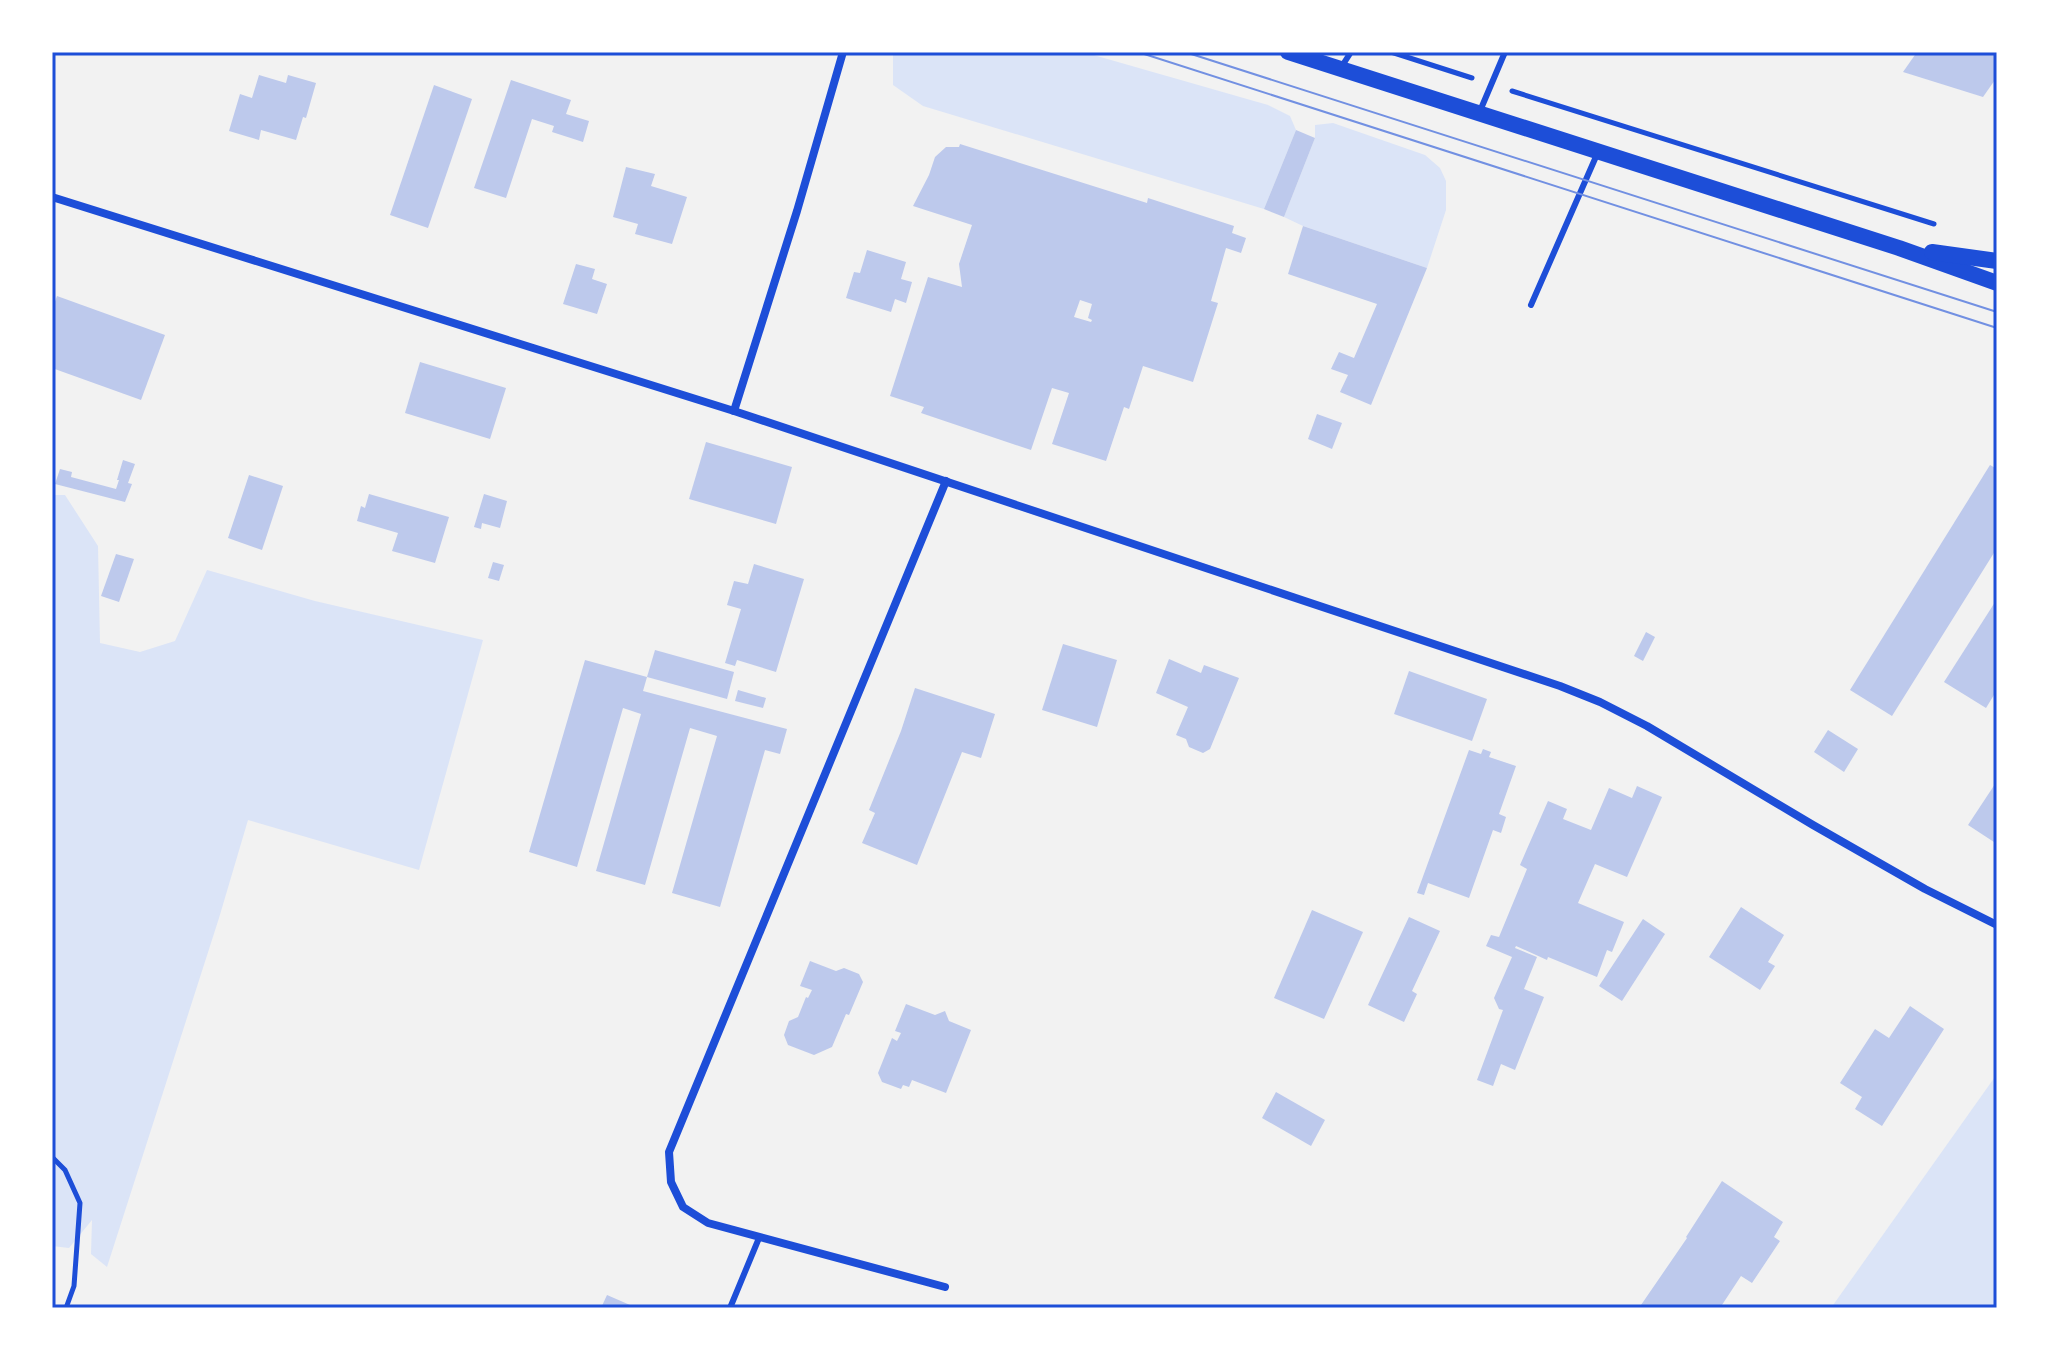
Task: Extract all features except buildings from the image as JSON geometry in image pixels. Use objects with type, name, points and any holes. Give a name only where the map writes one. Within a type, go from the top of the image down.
[{"type":"main road","points":[[1288,52],[1899,248],[1997,283]]},
{"type":"main road","points":[[1899,248],[1997,261]]},
{"type":"street","points":[[734,411],[843,52]]},
{"type":"street","points":[[52,197],[734,411],[1518,671],[1600,702],[1647,726],[1925,889],[1997,925]]},
{"type":"street","points":[[945,1287],[708,1223],[683,1207],[671,1182],[669,1152],[946,481]]},
{"type":"lane","points":[[1340,69],[1351,52]]},
{"type":"lane","points":[[1479,113],[1505,52]]},
{"type":"lane","points":[[1531,305],[1598,152]]},
{"type":"lane","points":[[730,1308],[759,1238]]},
{"type":"path","points":[[1391,52],[1945,228]]},
{"type":"path","points":[[52,1157],[65,1170],[80,1203],[74,1286],[66,1308]]},
{"type":"shaded area","points":[[893,52],[1083,52],[1268,105],[1290,116],[1296,130],[1264,209],[923,106],[893,85]]},
{"type":"shaded area","points":[[1333,123],[1425,155],[1440,168],[1446,181],[1446,210],[1427,268],[1284,217],[1315,138],[1315,125]]},
{"type":"shaded area","points":[[52,495],[65,495],[98,546],[100,643],[140,652],[175,641],[207,570],[315,601],[483,640],[419,870],[248,820],[107,1267],[91,1254],[92,1220],[69,1248],[52,1246]]},
{"type":"shaded area","points":[[1997,1074],[1997,1308],[1831,1308]]},
{"type":"tram line","points":[[1138,52],[1997,328]]},
{"type":"tram line","points":[[1185,52],[1997,312]]}]
